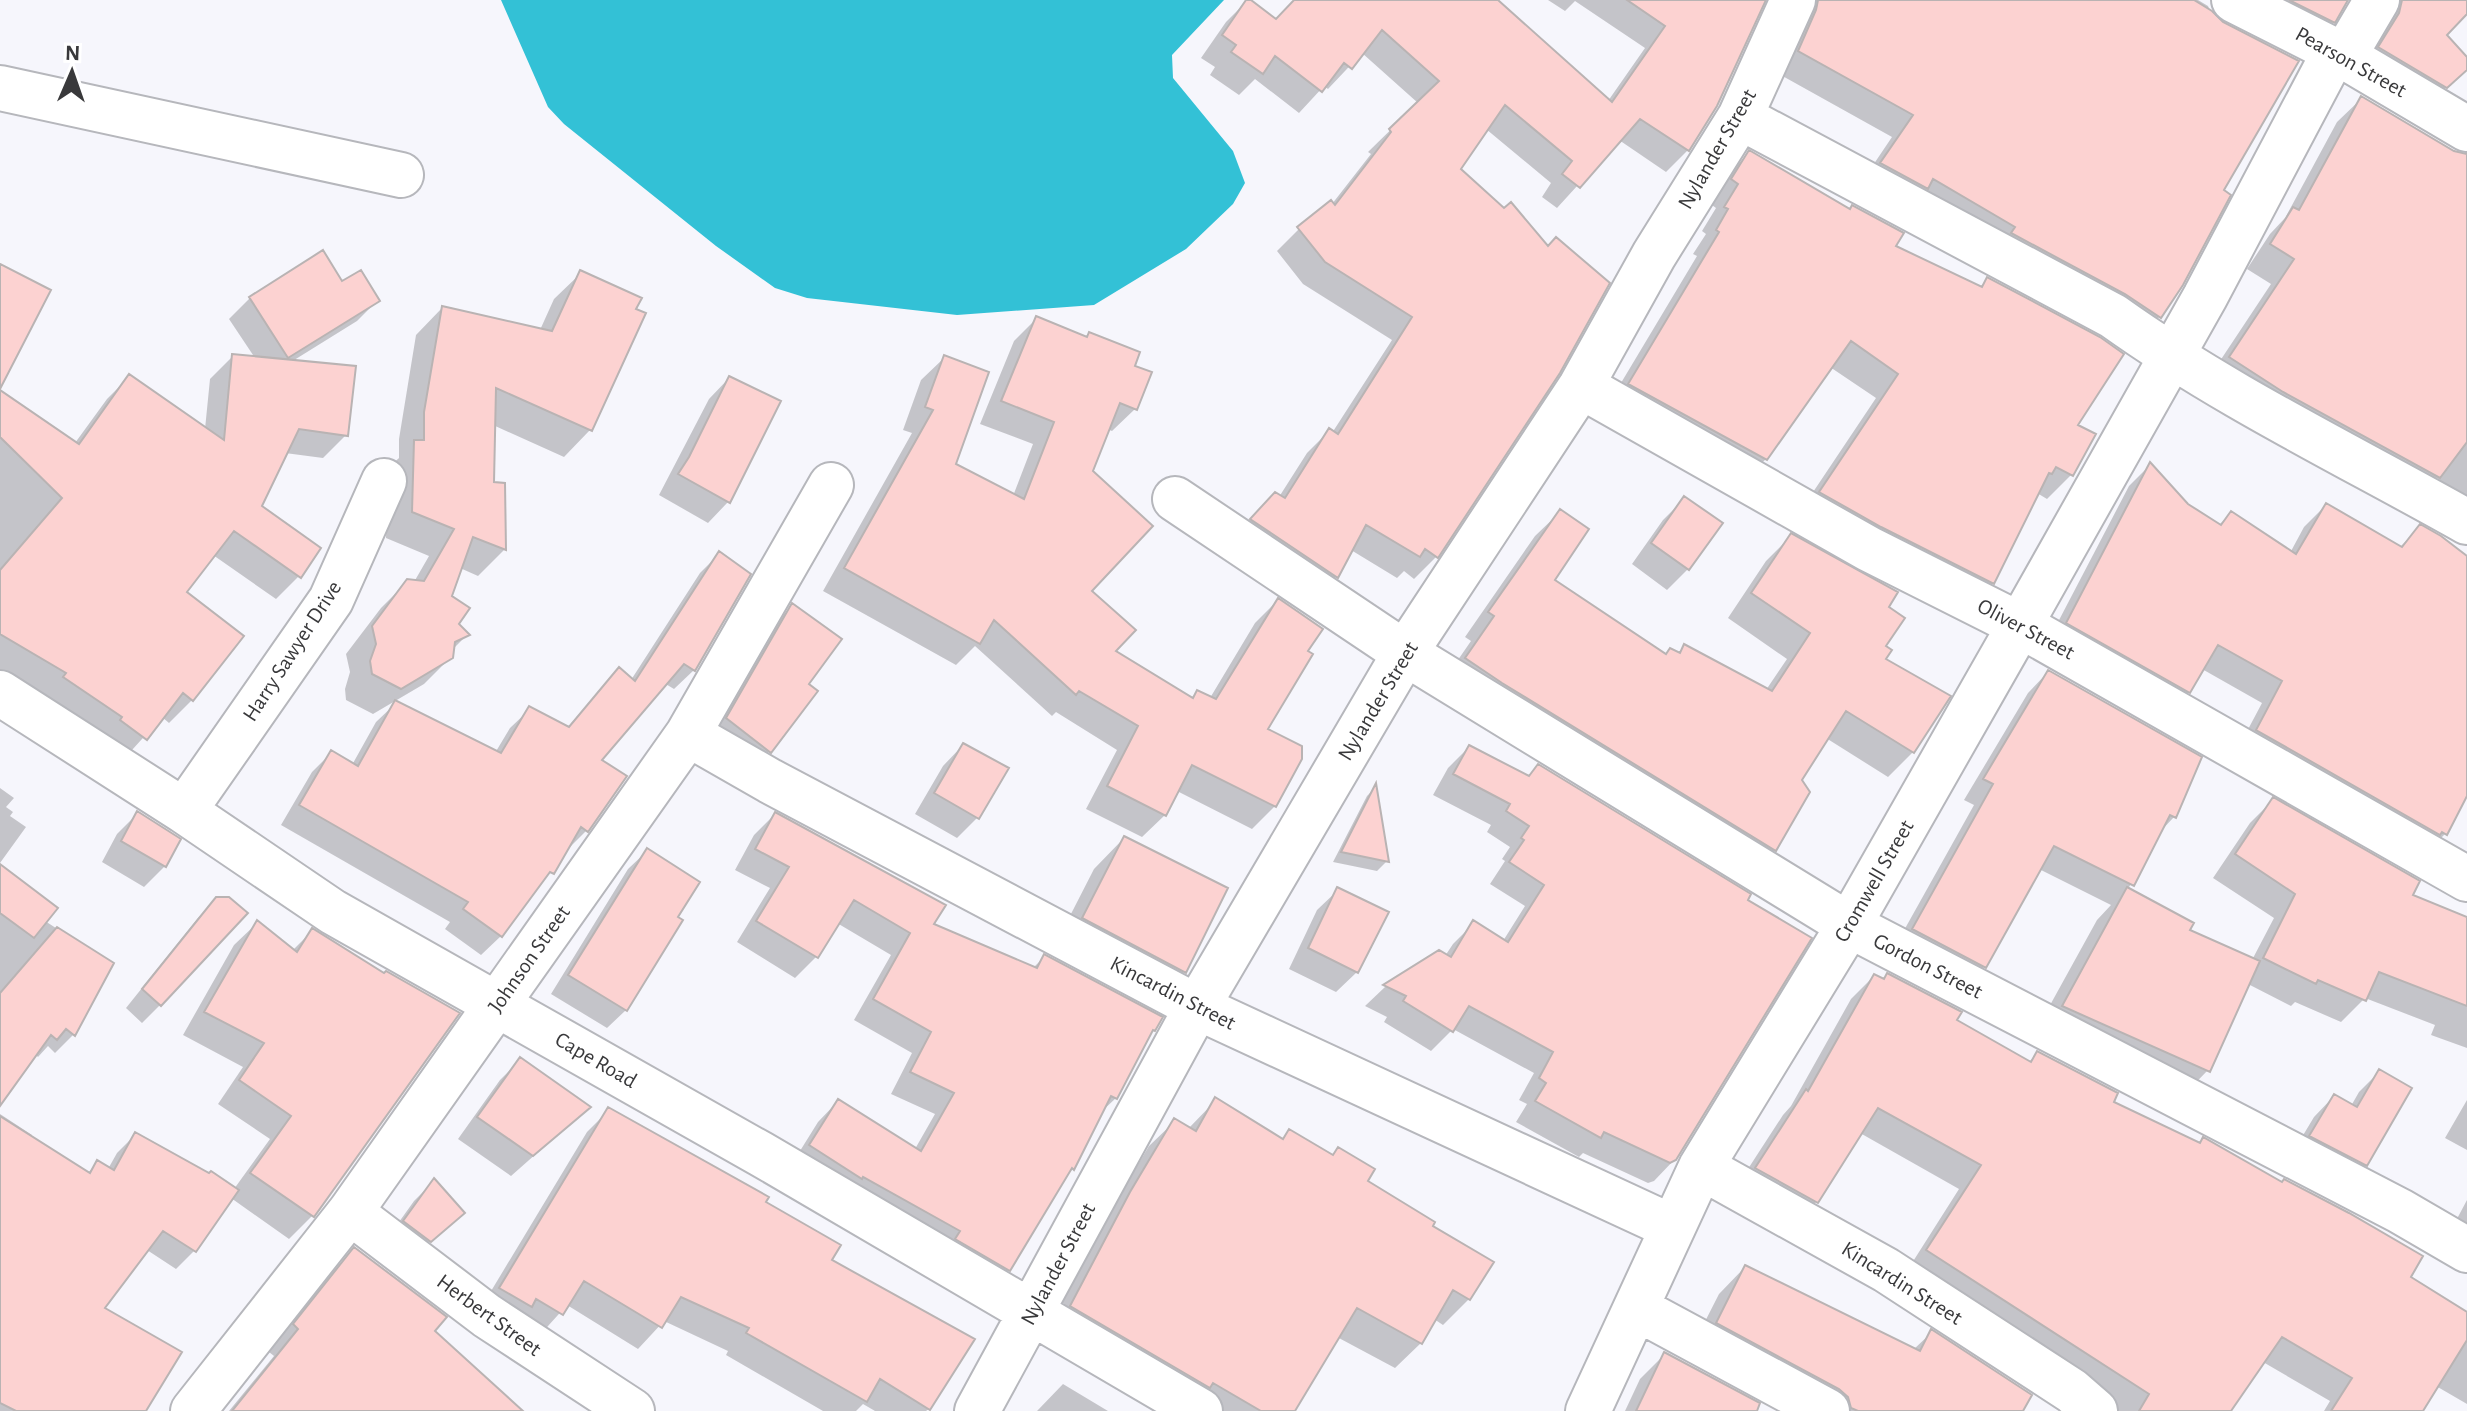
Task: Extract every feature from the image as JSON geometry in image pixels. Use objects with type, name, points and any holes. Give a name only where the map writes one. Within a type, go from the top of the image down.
[{"type":"street","name":"Nylander Street","points":[[977,1411],[1197,1007],[1405,653],[1581,386],[1654,255],[1740,117],[1793,0]]},
{"type":"street","name":"Pearson Street","points":[[2234,0],[2340,53],[2467,129]]},
{"type":"street","points":[[2340,53],[2377,0]]},
{"type":"street","name":"Cromwell Street","points":[[1588,1411],[1701,1167],[1849,925],[2340,53]]},
{"type":"street","points":[[0,88],[401,175]]},
{"type":"street","points":[[1740,117],[2113,316],[2169,356],[2294,429],[2467,522]]},
{"type":"street","name":"Oliver Street","points":[[1581,386],[1869,549],[2020,625],[2467,879]]},
{"type":"street","name":"Harry Sawyer Drive","points":[[184,811],[331,600],[384,481]]},
{"type":"street","name":"Johnson Street","points":[[193,1411],[350,1212],[688,734],[831,485]]},
{"type":"street","name":"Gordon Street","points":[[1175,499],[1405,653],[1849,925],[2400,1211],[2467,1250]]},
{"type":"street","name":"Cape Road","points":[[0,693],[184,811],[333,912],[761,1154],[1200,1411]]},
{"type":"street","name":"Kincardin Street","points":[[688,734],[770,781],[1197,1007],[1672,1227]]},
{"type":"street","name":"Kincardin Street","points":[[1701,1167],[1886,1270],[2072,1391],[2095,1411]]},
{"type":"street","name":"Herbert Street","points":[[350,1212],[487,1316],[632,1411]]},
{"type":"street","points":[[1636,1308],[1827,1411]]},
{"type":"water","points":[[501,0],[1224,0],[1172,55],[1173,78],[1233,151],[1245,183],[1233,204],[1186,249],[1094,305],[957,315],[807,298],[775,288],[716,246],[564,124],[548,107]]},
{"type":"building","points":[[1246,0],[1251,0],[1276,19],[1294,0],[1498,0],[1612,102],[1665,26],[1627,0],[1766,0],[1717,106],[1689,151],[1640,119],[1580,188],[1562,174],[1572,161],[1505,105],[1461,169],[1504,208],[1511,202],[1548,246],[1556,237],[1610,283],[1560,373],[1438,558],[1425,549],[1420,557],[1366,525],[1338,578],[1250,519],[1275,492],[1285,498],[1329,428],[1338,434],[1412,317],[1325,262],[1297,227],[1331,200],[1335,205],[1391,132],[1389,129],[1439,81],[1382,30],[1352,69],[1344,63],[1322,92],[1275,56],[1263,74],[1231,52],[1236,45],[1222,35]]},
{"type":"building","points":[[1818,0],[2194,0],[2223,22],[2299,61],[2224,190],[2231,195],[2183,285],[2161,318],[2125,294],[2011,233],[2015,227],[1933,179],[1928,189],[1880,163],[1913,115],[1798,51]]},
{"type":"building","points":[[2289,0],[2348,0],[2335,23]]},
{"type":"building","points":[[2402,0],[2467,0],[2467,14],[2447,35],[2467,57],[2467,70],[2447,88],[2378,47],[2399,13]]},
{"type":"building","points":[[2361,96],[2454,151],[2467,154],[2467,442],[2440,478],[2283,392],[2229,357],[2294,259],[2270,244],[2293,207],[2299,210]]},
{"type":"building","points":[[1749,150],[1850,209],[1852,205],[1904,233],[1896,246],[1982,287],[1987,277],[2100,337],[2124,354],[2078,425],[2096,434],[2073,476],[2056,467],[2052,474],[2049,473],[1994,584],[1819,492],[1898,374],[1851,341],[1767,460],[1628,384],[1719,232],[1716,230],[1728,209],[1724,207],[1738,184],[1731,179]]},
{"type":"building","points":[[323,250],[342,281],[361,270],[380,301],[288,358],[249,297]]},
{"type":"building","points":[[0,264],[51,290],[0,389]]},
{"type":"building","points":[[580,270],[642,298],[636,309],[646,313],[592,431],[496,388],[494,482],[505,483],[506,550],[473,537],[452,596],[470,608],[459,624],[470,635],[455,642],[453,658],[401,689],[372,674],[370,661],[376,644],[372,626],[407,579],[424,581],[454,529],[412,512],[414,440],[424,440],[424,412],[442,306],[552,331]]},
{"type":"building","points":[[1036,316],[1087,337],[1089,332],[1140,352],[1135,366],[1152,372],[1137,410],[1120,403],[1093,471],[1153,526],[1092,591],[1136,630],[1116,651],[1193,698],[1197,690],[1216,699],[1278,598],[1323,629],[1308,651],[1313,654],[1268,729],[1302,746],[1302,759],[1276,807],[1192,765],[1166,816],[1107,786],[1138,726],[1079,691],[1076,695],[994,620],[980,644],[844,568],[933,410],[925,407],[944,355],[989,372],[956,464],[1024,499],[1054,422],[1001,401]]},
{"type":"building","points":[[232,354],[356,366],[348,436],[299,429],[262,506],[321,548],[301,578],[234,531],[187,592],[244,636],[193,701],[183,693],[147,740],[120,720],[122,717],[63,677],[66,673],[0,634],[0,570],[62,498],[0,437],[0,390],[79,444],[129,374],[224,440]]},
{"type":"building","points":[[729,376],[781,401],[730,503],[678,474]]},
{"type":"building","points":[[2150,462],[2188,504],[2221,525],[2231,511],[2296,554],[2326,503],[2402,547],[2420,524],[2467,556],[2467,796],[2447,835],[2442,832],[2440,835],[2256,730],[2282,681],[2218,645],[2190,693],[2066,623]]},
{"type":"building","points":[[1684,496],[1723,523],[1689,570],[1651,543]]},
{"type":"building","points":[[1560,509],[1589,529],[1555,580],[1666,654],[1670,648],[1680,653],[1684,644],[1772,691],[1810,633],[1751,593],[1791,533],[1898,592],[1889,607],[1905,618],[1886,646],[1892,650],[1886,659],[1951,696],[1914,753],[1846,711],[1802,780],[1810,792],[1776,851],[1465,658],[1494,616],[1488,612]]},
{"type":"building","points":[[719,551],[751,574],[695,671],[684,664],[602,760],[627,776],[588,832],[581,827],[554,874],[550,872],[502,937],[463,909],[468,902],[299,805],[331,750],[358,766],[395,700],[501,753],[529,706],[569,727],[619,667],[635,681]]},
{"type":"building","points":[[792,603],[842,639],[809,684],[818,691],[771,753],[726,718]]},
{"type":"building","points":[[2048,670],[2202,757],[2176,818],[2170,815],[2134,886],[2054,846],[1986,968],[1912,929],[1993,784],[1983,779]]},
{"type":"building","points":[[963,743],[1009,768],[979,819],[934,793]]},
{"type":"building","points":[[1469,745],[1529,776],[1538,764],[1751,894],[1748,900],[1812,938],[1676,1160],[1670,1163],[1604,1132],[1601,1138],[1535,1101],[1546,1083],[1539,1078],[1553,1052],[1469,1006],[1453,1032],[1403,1001],[1406,996],[1383,985],[1439,950],[1451,957],[1473,920],[1508,942],[1544,885],[1509,862],[1524,840],[1521,838],[1529,826],[1506,811],[1510,804],[1453,774]]},
{"type":"building","points":[[1376,783],[1389,862],[1341,852]]},
{"type":"building","points":[[2273,797],[2420,881],[2413,895],[2467,917],[2467,1006],[2379,972],[2366,1001],[2318,980],[2316,984],[2263,958],[2295,894],[2235,854]]},
{"type":"building","points":[[137,811],[181,839],[166,867],[121,841]]},
{"type":"building","points":[[775,812],[946,905],[934,924],[1037,968],[1044,954],[1163,1017],[1117,1099],[1111,1096],[1074,1170],[1072,1168],[1010,1271],[955,1239],[960,1231],[862,1179],[809,1145],[838,1099],[921,1151],[954,1093],[910,1072],[931,1032],[873,999],[910,933],[854,900],[818,958],[756,921],[789,867],[755,849]]},
{"type":"building","points":[[1124,836],[1228,888],[1186,973],[1082,918]]},
{"type":"building","points":[[647,848],[700,882],[678,917],[683,920],[627,1011],[568,975]]},
{"type":"building","points":[[0,864],[58,908],[34,938],[0,913]]},
{"type":"building","points":[[1337,887],[1389,912],[1358,973],[1308,948]]},
{"type":"building","points":[[2127,887],[2194,923],[2190,930],[2260,961],[2210,1072],[2062,1006]]},
{"type":"building","points":[[216,897],[229,897],[248,913],[161,1006],[142,989]]},
{"type":"building","points":[[257,920],[297,952],[312,928],[384,973],[386,971],[460,1013],[314,1217],[250,1173],[291,1116],[239,1080],[264,1043],[204,1012]]},
{"type":"building","points":[[57,927],[114,963],[75,1036],[66,1029],[57,1040],[51,1035],[0,1106],[0,993]]},
{"type":"building","points":[[1887,973],[1962,1012],[1957,1020],[2031,1062],[2037,1051],[2118,1093],[2114,1102],[2200,1143],[2203,1137],[2282,1182],[2284,1179],[2349,1213],[2423,1256],[2411,1277],[2467,1312],[2467,1340],[2423,1411],[2331,1411],[2352,1378],[2282,1337],[2231,1411],[2139,1411],[2149,1394],[1926,1250],[1981,1165],[1878,1108],[1818,1203],[1755,1168],[1806,1089],[1808,1091],[1874,974],[1884,979]]},
{"type":"building","points":[[520,1057],[591,1107],[533,1156],[477,1117]]},
{"type":"building","points":[[2379,1069],[2412,1088],[2367,1166],[2309,1136],[2334,1094],[2357,1107]]},
{"type":"building","points":[[1215,1097],[1283,1139],[1289,1129],[1333,1155],[1338,1147],[1375,1169],[1368,1181],[1435,1222],[1433,1226],[1494,1262],[1470,1300],[1453,1290],[1422,1344],[1357,1308],[1295,1411],[1261,1411],[1213,1383],[1210,1388],[1070,1306],[1130,1192],[1174,1118],[1196,1131]]},
{"type":"building","points":[[608,1107],[769,1197],[766,1202],[841,1245],[832,1260],[975,1339],[930,1410],[880,1379],[867,1402],[746,1333],[749,1328],[681,1297],[662,1328],[584,1281],[563,1315],[536,1299],[532,1307],[499,1288]]},
{"type":"building","points":[[0,1116],[90,1173],[97,1160],[114,1170],[135,1132],[209,1173],[211,1171],[239,1190],[196,1252],[163,1231],[105,1308],[182,1352],[146,1411],[16,1411],[0,1403]]},
{"type":"building","points":[[434,1178],[465,1213],[431,1242],[403,1221]]},
{"type":"building","points":[[354,1247],[447,1317],[435,1331],[523,1411],[232,1411],[298,1329],[293,1324]]},
{"type":"building","points":[[1745,1265],[1920,1351],[1931,1329],[2032,1395],[2023,1411],[1858,1411],[1851,1408],[1848,1397],[1839,1389],[1716,1323]]},
{"type":"building","points":[[1664,1352],[1760,1403],[1757,1411],[1636,1411]]}]
